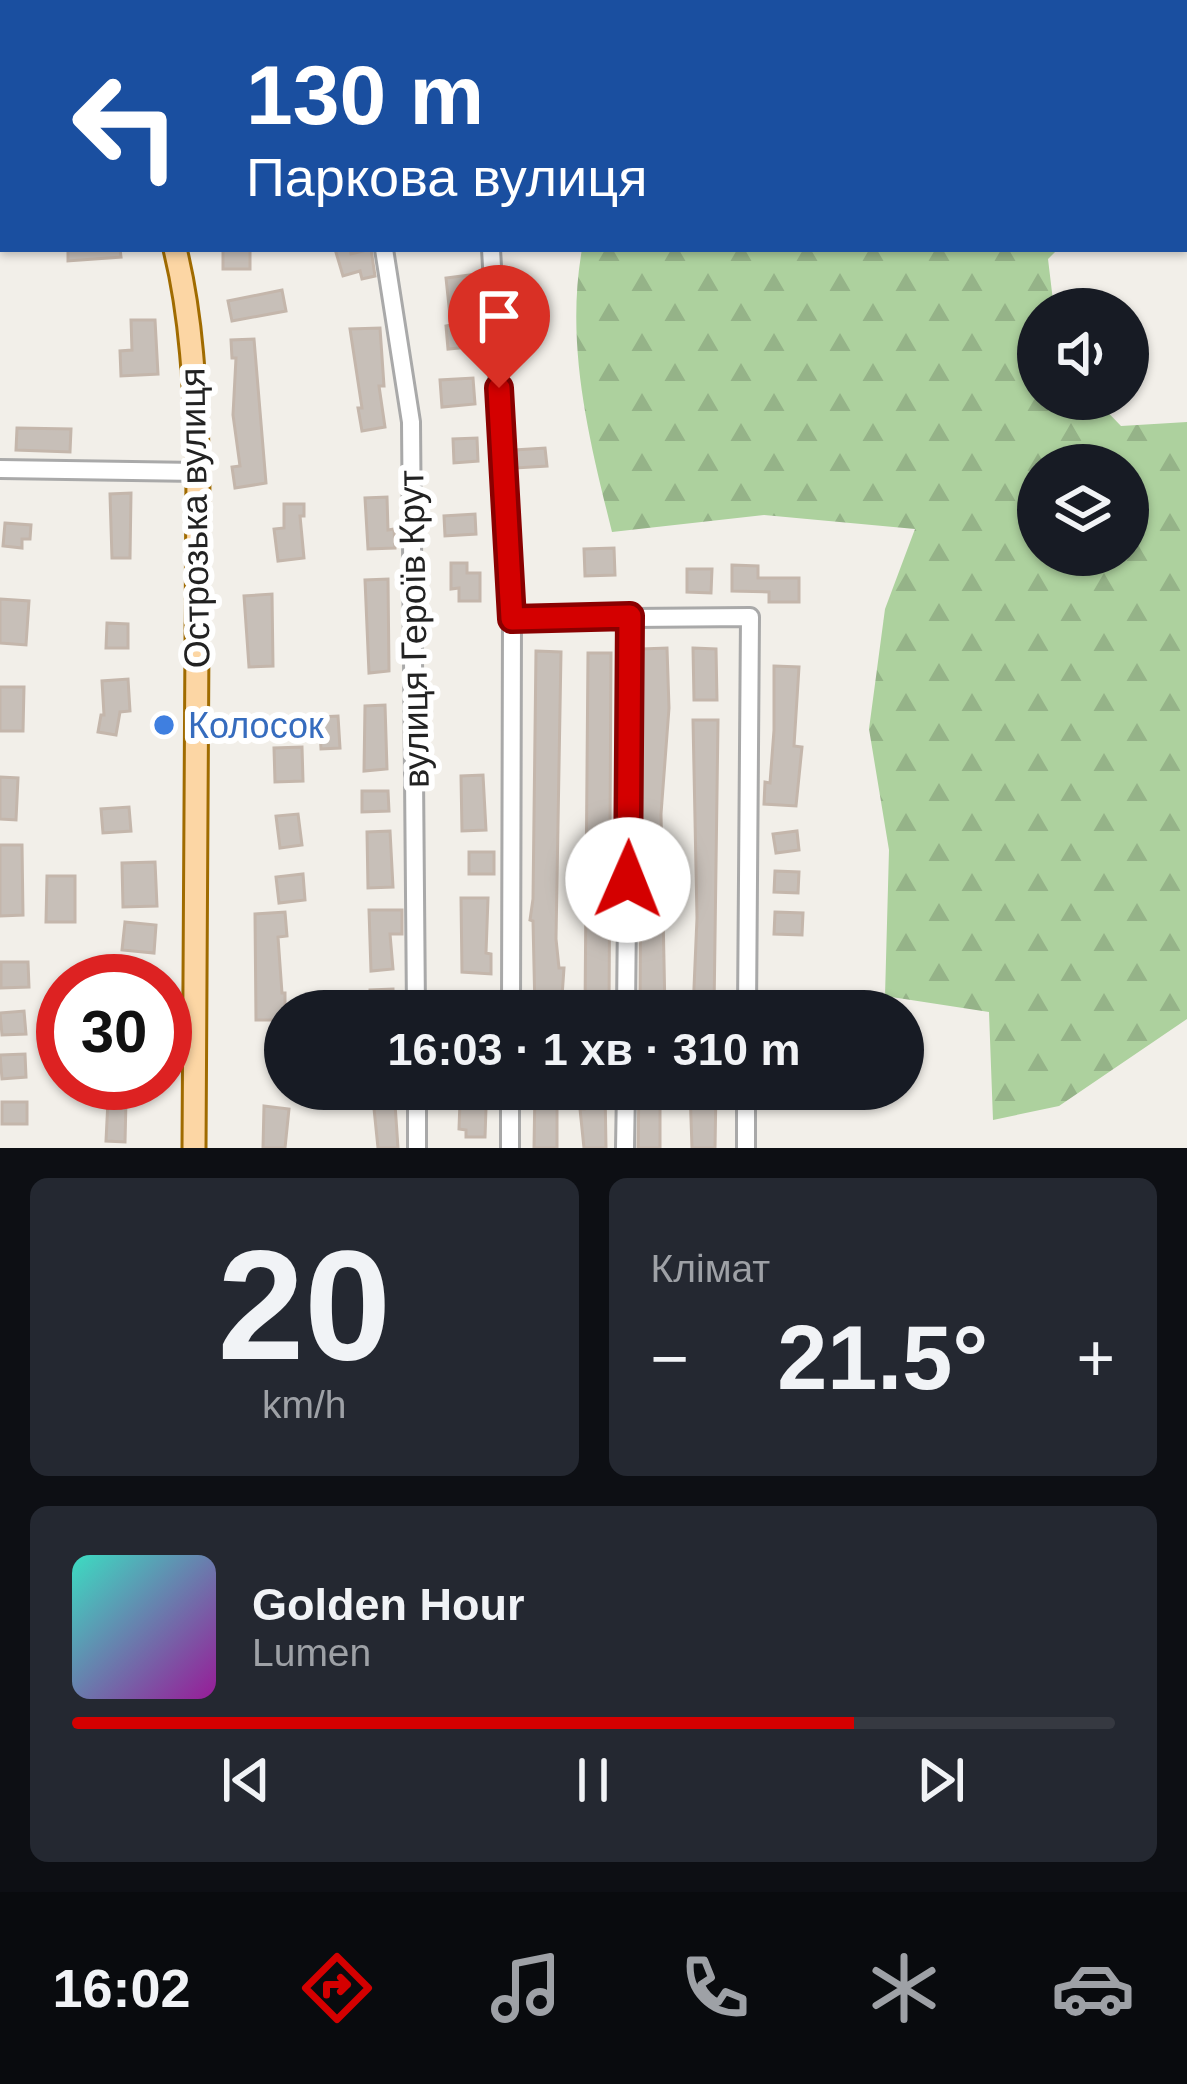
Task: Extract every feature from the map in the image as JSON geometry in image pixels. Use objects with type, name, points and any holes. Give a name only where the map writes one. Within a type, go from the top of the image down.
[{"type":"main road","name":"Острозька вулиця","points":[[176,252],[185,290],[198,472],[194,1148]]},
{"type":"street","name":"вулиця Героїв Крут","points":[[384,252],[411,422],[416,990]]},
{"type":"street","points":[[491,252],[512,619],[511,990]]},
{"type":"street","points":[[0,470],[198,472]]},
{"type":"street","points":[[626,990],[630,616]]},
{"type":"street","points":[[512,619],[750,616],[747,990]]},
{"type":"street","points":[[417,1110],[417,1148]]},
{"type":"street","points":[[510,1148],[511,1110]]},
{"type":"street","points":[[625,1148],[626,1110]]},
{"type":"street","points":[[746,1110],[746,1148]]},
{"type":"green space","points":[[582,252],[1055,252],[1048,259],[1051,288],[1017,288],[1017,420],[1115,420],[1121,426],[1187,422],[1187,1019],[1059,1106],[993,1120],[989,1012],[924,1002],[924,990],[885,990],[889,850],[869,729],[885,609],[915,529],[764,515],[612,532],[578,356]]},
{"type":"building","points":[[68,252],[120,252],[121,257],[68,261]]},
{"type":"building","points":[[223,252],[250,252],[250,269],[223,269]]},
{"type":"building","points":[[336,252],[371,252],[375,276],[362,279],[360,271],[343,276]]},
{"type":"building","points":[[470,275],[481,346],[448,349],[446,326],[451,325],[446,278]]},
{"type":"building","points":[[532,287],[534,309],[511,311],[509,289]]},
{"type":"building","points":[[282,290],[286,311],[232,321],[228,301]]},
{"type":"building","points":[[131,320],[155,320],[158,374],[121,376],[120,351],[132,350]]},
{"type":"building","points":[[380,328],[384,386],[379,386],[385,427],[362,431],[350,329]]},
{"type":"building","points":[[254,339],[266,483],[235,488],[232,467],[240,466],[233,415],[236,358],[232,358],[231,340]]},
{"type":"building","points":[[473,378],[475,404],[442,407],[440,380]]},
{"type":"building","points":[[17,428],[71,429],[70,452],[16,450]]},
{"type":"building","points":[[477,438],[478,461],[454,463],[453,439]]},
{"type":"building","points":[[545,448],[547,466],[516,468],[515,450]]},
{"type":"building","points":[[131,493],[130,558],[112,558],[110,494]]},
{"type":"building","points":[[387,497],[388,530],[394,529],[395,548],[368,549],[365,498]]},
{"type":"building","points":[[284,504],[304,504],[304,516],[300,516],[304,558],[278,561],[274,529],[284,528]]},
{"type":"building","points":[[475,514],[476,534],[445,536],[444,516]]},
{"type":"building","points":[[5,523],[31,525],[30,539],[22,539],[22,548],[3,546]]},
{"type":"building","points":[[614,548],[615,575],[585,576],[584,549]]},
{"type":"building","points":[[451,563],[467,563],[467,573],[480,573],[480,601],[459,601],[459,588],[451,589]]},
{"type":"building","points":[[732,565],[758,566],[758,578],[799,578],[799,602],[769,602],[769,592],[732,591]]},
{"type":"building","points":[[687,569],[712,569],[711,593],[687,592]]},
{"type":"building","points":[[388,579],[389,671],[369,673],[365,580]]},
{"type":"building","points":[[272,594],[273,666],[249,667],[244,596]]},
{"type":"building","points":[[0,599],[29,601],[26,645],[0,643]]},
{"type":"building","points":[[107,623],[128,624],[128,648],[106,648]]},
{"type":"building","points":[[667,648],[669,708],[661,814],[665,990],[640,990],[642,649]]},
{"type":"building","points":[[693,648],[716,649],[717,700],[694,700]]},
{"type":"building","points":[[536,651],[561,652],[556,939],[559,968],[564,968],[562,990],[535,990]]},
{"type":"building","points":[[588,653],[611,653],[609,990],[585,990]]},
{"type":"building","points":[[774,666],[799,667],[794,746],[802,747],[796,806],[764,804],[774,730]]},
{"type":"building","points":[[128,679],[130,711],[120,712],[116,735],[98,732],[104,715],[102,681]]},
{"type":"building","points":[[0,687],[24,687],[23,731],[0,731]]},
{"type":"building","points":[[385,705],[387,769],[364,771],[365,706]]},
{"type":"building","points":[[338,716],[340,748],[321,749],[319,717]]},
{"type":"building","points":[[693,720],[718,720],[714,990],[694,990]]},
{"type":"building","points":[[302,747],[303,781],[275,782],[274,748]]},
{"type":"building","points":[[483,775],[486,830],[462,831],[461,776]]},
{"type":"building","points":[[0,777],[18,778],[16,820],[0,819]]},
{"type":"building","points":[[362,791],[388,791],[389,811],[362,812]]},
{"type":"building","points":[[129,807],[131,831],[103,833],[101,809]]},
{"type":"building","points":[[298,814],[302,845],[280,848],[276,816]]},
{"type":"building","points":[[390,831],[393,887],[368,888],[367,832]]},
{"type":"building","points":[[797,831],[799,850],[776,853],[773,834]]},
{"type":"building","points":[[0,845],[22,845],[23,915],[0,916]]},
{"type":"building","points":[[469,852],[494,852],[494,874],[469,874]]},
{"type":"building","points":[[155,862],[157,906],[123,907],[122,863]]},
{"type":"building","points":[[775,871],[799,872],[798,893],[774,892]]},
{"type":"building","points":[[303,874],[305,900],[279,903],[276,877]]},
{"type":"building","points":[[47,876],[75,876],[75,922],[46,922]]},
{"type":"building","points":[[461,898],[488,898],[486,953],[491,954],[491,974],[462,972]]},
{"type":"building","points":[[369,910],[402,910],[402,934],[390,934],[393,969],[371,971]]},
{"type":"building","points":[[285,912],[287,936],[278,937],[282,990],[264,990],[264,1020],[256,1020],[255,914]]},
{"type":"building","points":[[775,912],[803,913],[802,935],[774,934]]},
{"type":"building","points":[[125,922],[156,925],[154,953],[122,950]]},
{"type":"building","points":[[1,962],[28,962],[29,987],[1,988]]},
{"type":"building","points":[[24,1011],[26,1034],[2,1035],[0,1013]]},
{"type":"building","points":[[25,1054],[26,1077],[2,1079],[0,1055]]},
{"type":"building","points":[[2,1102],[27,1102],[27,1124],[2,1124]]},
{"type":"building","points":[[264,1106],[264,1110],[289,1110],[285,1148],[263,1148]]},
{"type":"building","points":[[108,1110],[126,1110],[125,1142],[106,1141]]},
{"type":"building","points":[[374,1110],[395,1110],[398,1148],[378,1148]]},
{"type":"building","points":[[460,1110],[486,1110],[485,1137],[466,1137],[466,1130],[459,1129]]},
{"type":"building","points":[[535,1110],[557,1110],[557,1148],[534,1148]]},
{"type":"building","points":[[580,1110],[605,1110],[606,1148],[584,1148]]},
{"type":"building","points":[[639,1110],[660,1110],[660,1148],[638,1148]]},
{"type":"building","points":[[691,1110],[716,1110],[715,1148],[692,1148]]},
{"type":"place","name":"Колосок","points":[[164,725]]},
{"type":"route","points":[[499,388],[512,619],[630,616],[628,880]]}]
